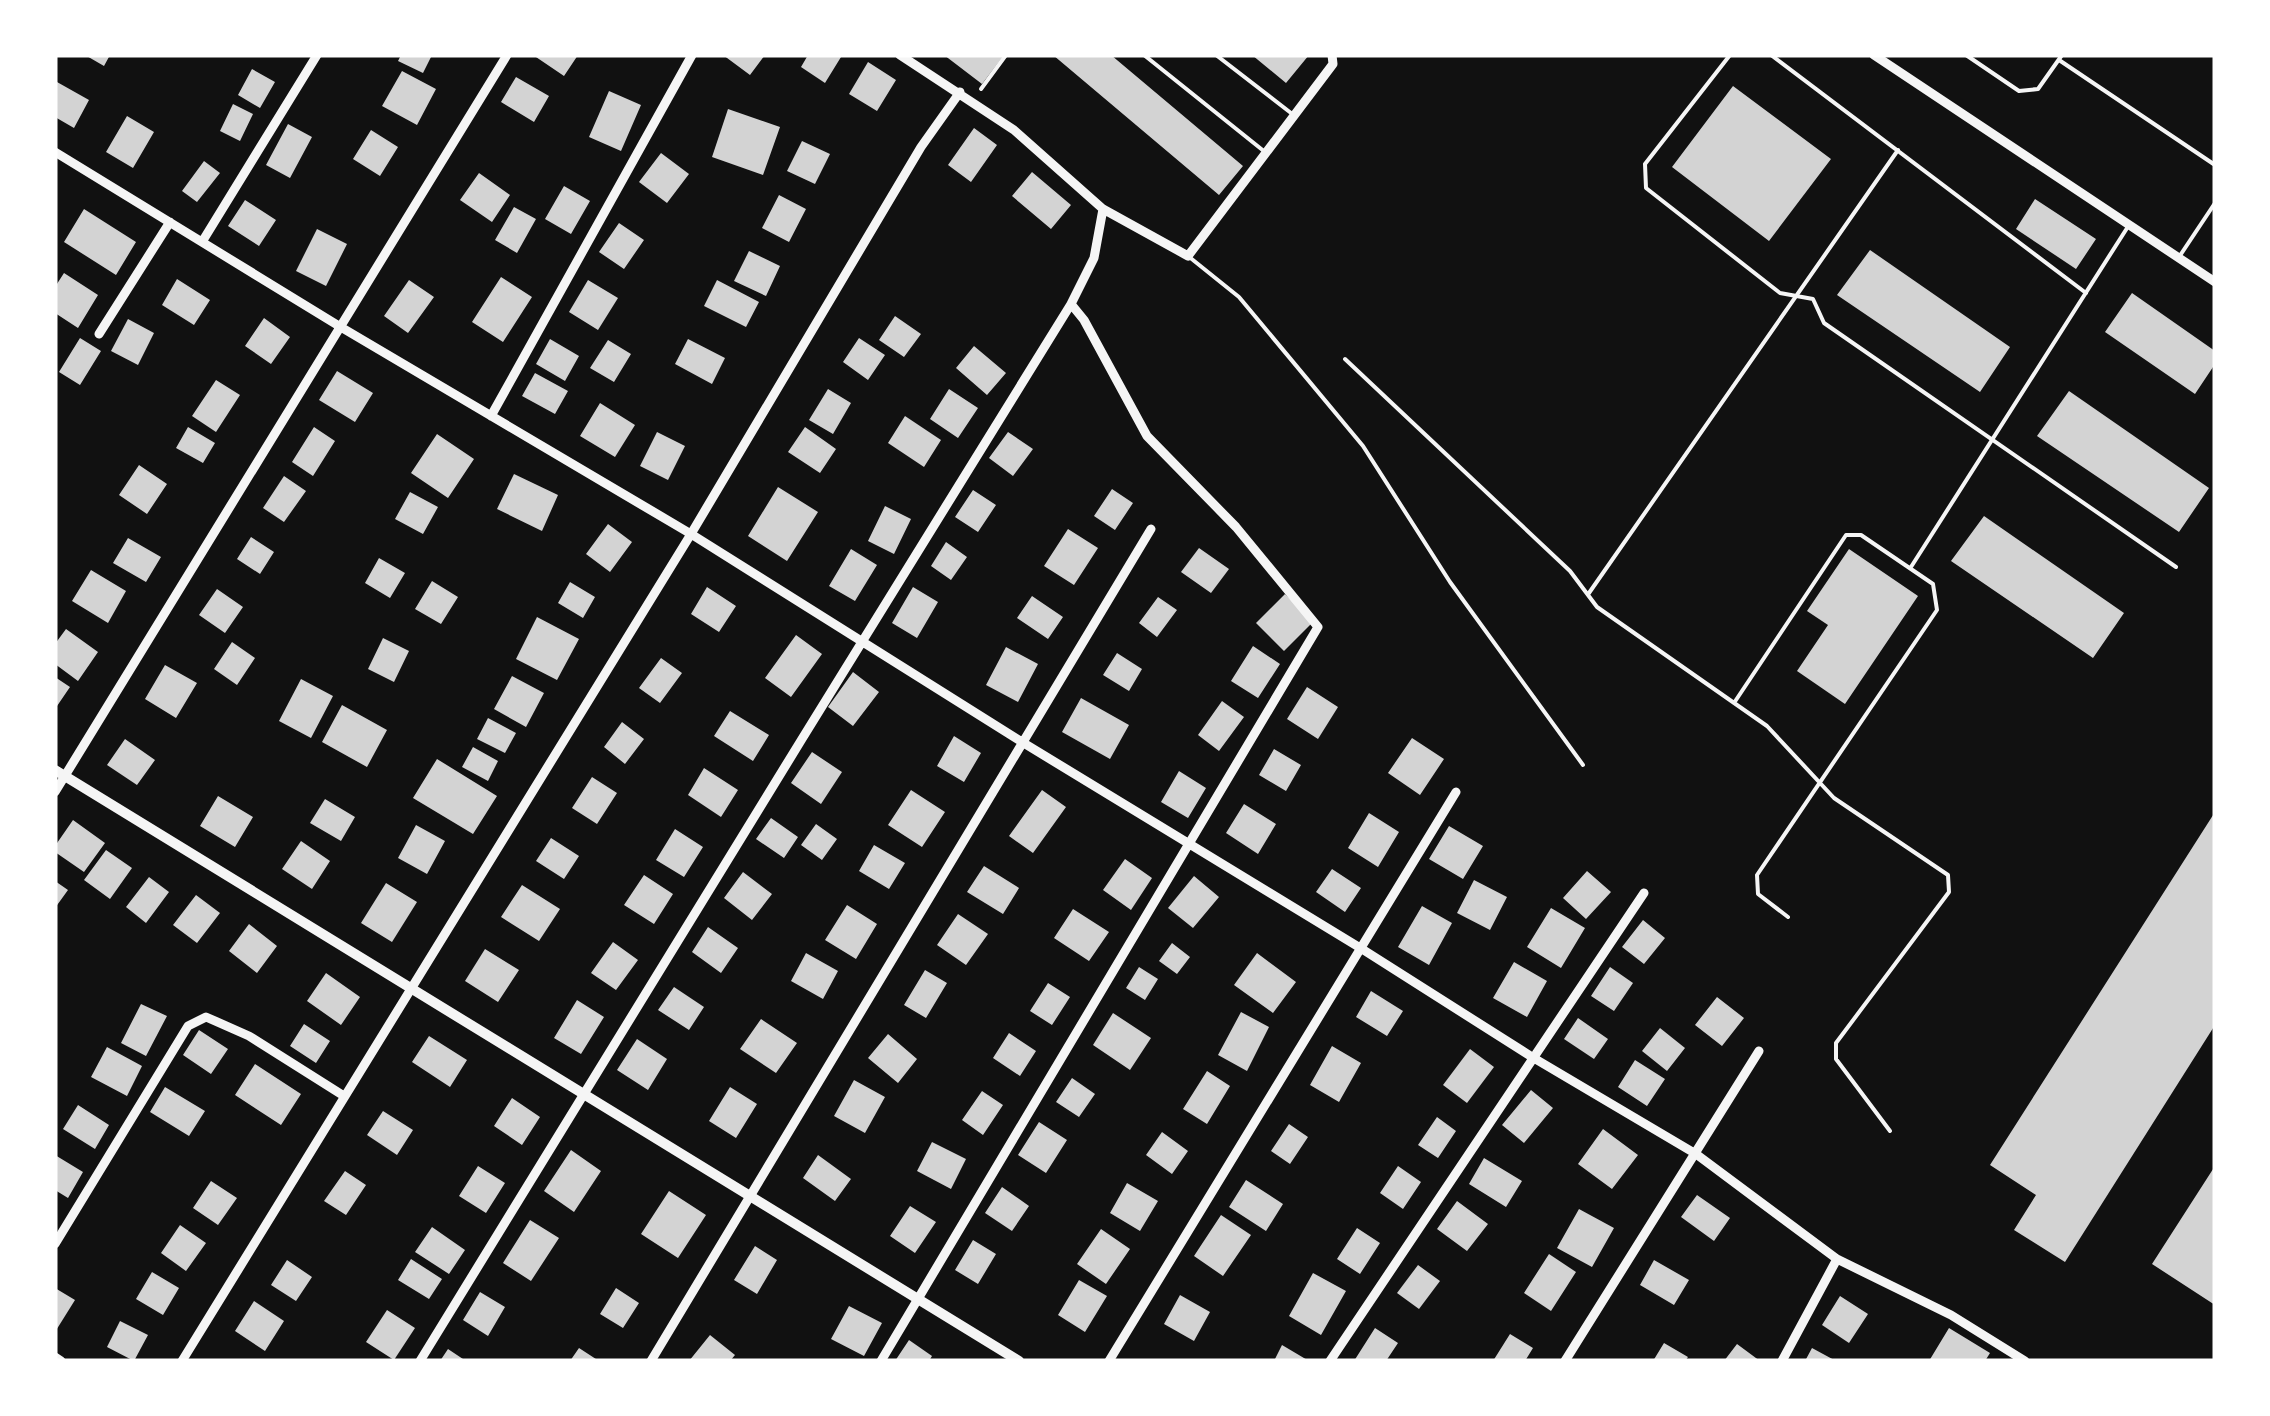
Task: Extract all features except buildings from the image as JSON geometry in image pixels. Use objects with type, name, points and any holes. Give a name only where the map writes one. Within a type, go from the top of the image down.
[{"type":"street","points":[[202,242],[316,55]]},
{"type":"street","points":[[55,792],[60,773],[507,55]]},
{"type":"street","points":[[492,416],[692,55]]},
{"type":"street","points":[[900,55],[1014,130],[1103,209],[1188,256],[1333,64],[1332,55]]},
{"type":"street","points":[[1874,55],[2215,282]]},
{"type":"street","points":[[182,1361],[691,534],[921,147],[960,92]]},
{"type":"street","points":[[55,152],[691,534],[1532,1057],[1696,1154],[1837,1259],[1952,1315],[2024,1361]]},
{"type":"street","points":[[420,1361],[1071,304],[1094,258],[1103,209]]},
{"type":"street","points":[[99,334],[170,222]]},
{"type":"street","points":[[881,1361],[1317,631],[1317,623],[1248,541],[1147,436],[1084,320],[1071,304]]},
{"type":"street","points":[[651,1361],[1151,528]]},
{"type":"street","points":[[60,773],[1018,1361]]},
{"type":"street","points":[[1109,1361],[1456,792]]},
{"type":"street","points":[[1330,1361],[1644,893]]},
{"type":"street","points":[[55,1244],[188,1026],[197,1020],[206,1017],[248,1036],[344,1096]]},
{"type":"street","points":[[1565,1361],[1759,1051]]},
{"type":"street","points":[[1782,1361],[1837,1259]]},
{"type":"lane","points":[[1144,55],[1266,152]]},
{"type":"lane","points":[[1216,55],[1294,116]]},
{"type":"lane","points":[[1730,55],[1645,164],[1646,188],[1780,293],[1813,299],[1824,324],[2176,567]]},
{"type":"lane","points":[[1771,55],[2086,292]]},
{"type":"lane","points":[[1966,55],[2019,91],[2038,89],[2061,58],[2215,165]]},
{"type":"lane","points":[[1588,594],[1898,150]]},
{"type":"lane","points":[[2178,258],[2215,203]]},
{"type":"lane","points":[[1910,568],[2129,226]]},
{"type":"lane","points":[[1188,256],[1239,297],[1364,446],[1450,582],[1583,764]]},
{"type":"lane","points":[[1345,359],[1570,571],[1597,607],[1766,726],[1834,798],[1948,875],[1949,892],[1836,1043],[1836,1060],[1890,1131]]},
{"type":"lane","points":[[1734,703],[1846,535],[1860,535],[1933,584],[1937,610],[1757,875],[1758,894],[1788,917]]},
{"type":"path","points":[[972,101],[1006,55]]}]
